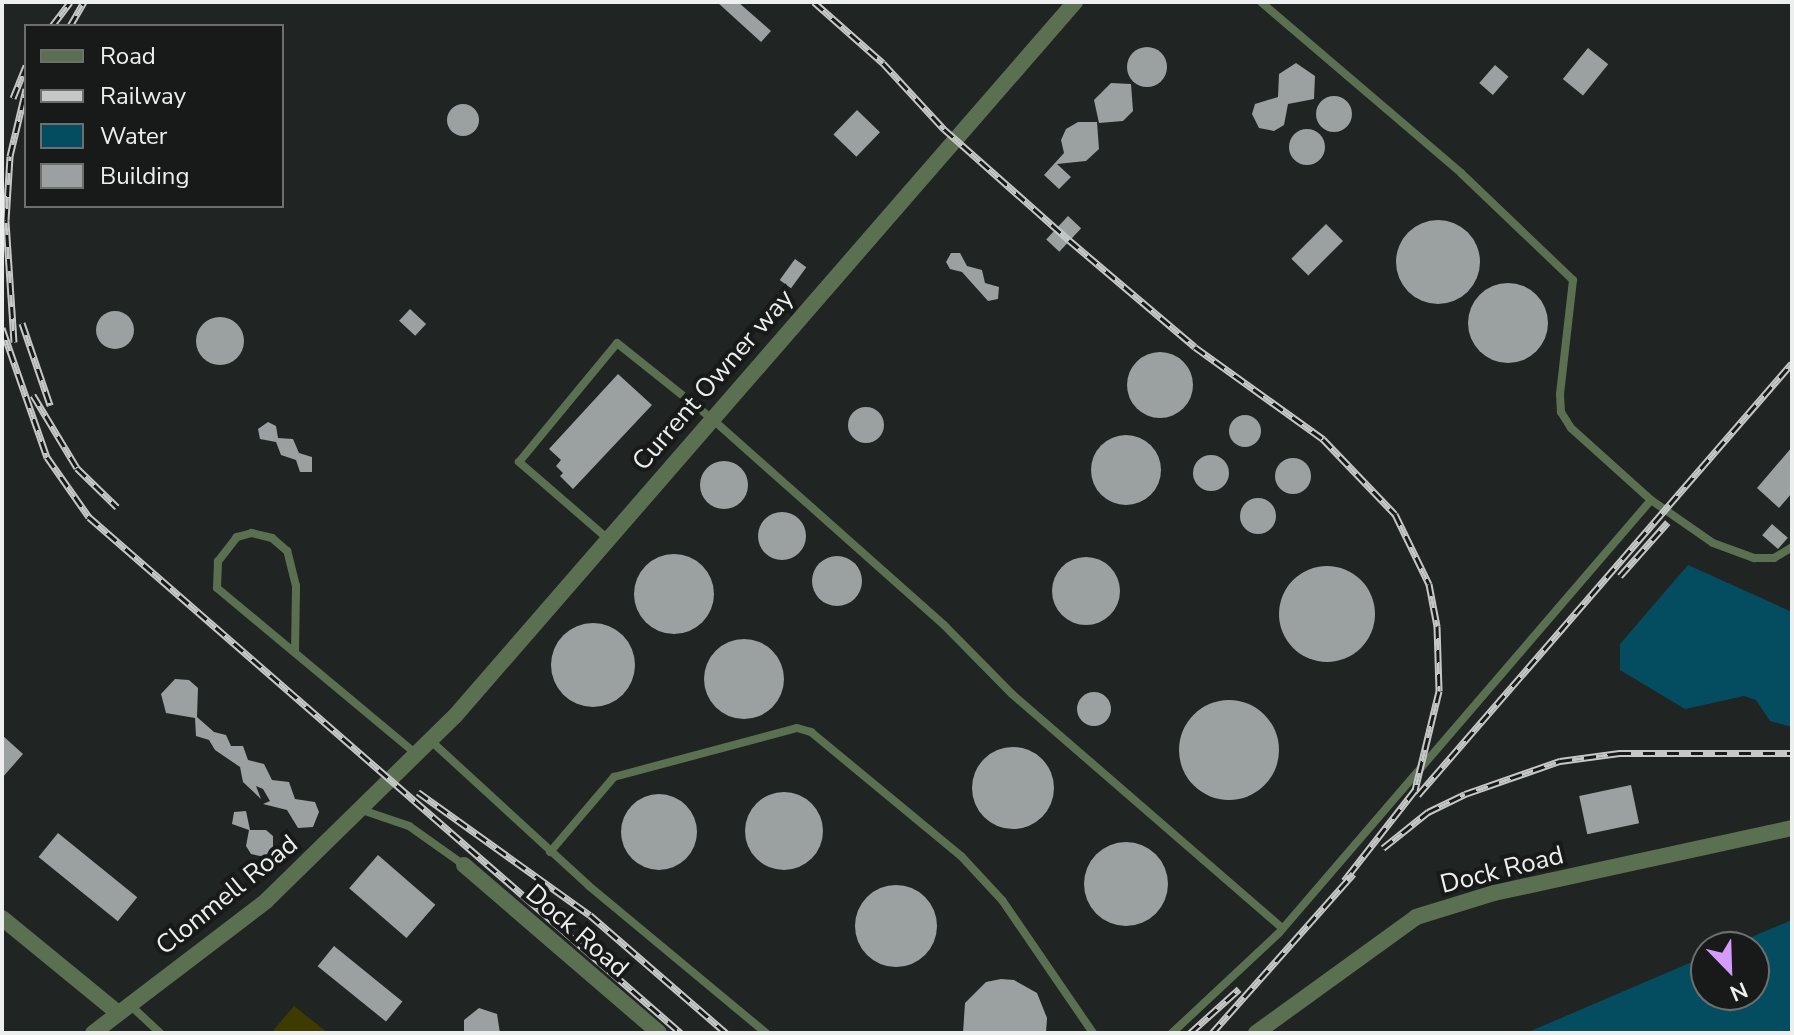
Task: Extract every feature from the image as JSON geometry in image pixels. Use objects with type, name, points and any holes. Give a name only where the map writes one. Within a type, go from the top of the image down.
[{"type":"street","name":"Current Owner way","points":[[385,786],[431,741],[1075,2]]},
{"type":"street","name":"Clonmell Road","points":[[93,1033],[266,901],[385,786]]},
{"type":"street","name":"Dock Road","points":[[1256,1033],[1416,917],[1494,893],[1792,828]]},
{"type":"street","name":"Dock Road","points":[[464,865],[659,1033]]},
{"type":"street","points":[[2,918],[124,1008]]},
{"type":"lane","points":[[1261,2],[1461,173],[1573,280],[1561,412],[1579,436],[1651,500],[1713,543],[1740,553],[1774,558],[1792,547]]},
{"type":"lane","points":[[608,539],[519,462],[617,343],[711,418],[944,625],[1012,694],[1282,928]]},
{"type":"lane","points":[[1172,1033],[1282,928],[1651,500]]},
{"type":"lane","points":[[295,652],[296,586],[287,551],[272,538],[252,533],[237,537],[218,561],[217,588],[417,755]]},
{"type":"lane","points":[[550,852],[614,777],[797,728],[811,732],[962,857],[1002,900],[1093,1033]]},
{"type":"lane","points":[[431,741],[550,852],[766,1033]]},
{"type":"lane","points":[[362,810],[409,826],[464,865]]},
{"type":"lane","points":[[124,1008],[160,1033]]},
{"type":"shaded area","points":[[294,1006],[328,1033],[271,1033]]},
{"type":"water","points":[[1688,565],[1792,612],[1792,727],[1770,721],[1756,700],[1744,696],[1685,709],[1620,670],[1620,644]]},
{"type":"water","points":[[1792,920],[1792,1033],[1526,1033],[1690,963],[1690,1011],[1770,1011],[1770,931],[1766,931]]},
{"type":"building","points":[[717,2],[738,2],[771,31],[761,42]]},
{"type":"building","points":[[1147,47],[1161,53],[1167,67],[1161,81],[1147,87],[1133,81],[1127,67],[1133,53]]},
{"type":"building","points":[[1588,48],[1608,64],[1583,95],[1563,79]]},
{"type":"building","points":[[1296,63],[1315,76],[1314,99],[1288,104],[1284,125],[1274,131],[1259,128],[1252,114],[1255,104],[1278,97],[1279,74]]},
{"type":"building","points":[[1495,65],[1509,77],[1493,95],[1479,83]]},
{"type":"building","points":[[1111,83],[1131,84],[1133,111],[1123,121],[1099,123],[1094,100]]},
{"type":"building","points":[[1334,96],[1347,101],[1352,114],[1347,127],[1334,132],[1321,127],[1316,114],[1321,101]]},
{"type":"building","points":[[463,104],[474,109],[479,120],[474,131],[463,136],[452,131],[447,120],[452,109]]},
{"type":"building","points":[[857,110],[880,132],[856,157],[833,134]]},
{"type":"building","points":[[1078,122],[1097,122],[1099,149],[1086,161],[1057,164],[1071,177],[1059,189],[1044,175],[1064,153],[1061,140],[1066,129]]},
{"type":"building","points":[[1307,129],[1320,134],[1325,147],[1320,160],[1307,165],[1294,160],[1289,147],[1294,134]]},
{"type":"building","points":[[1068,216],[1081,228],[1059,252],[1046,239]]},
{"type":"building","points":[[1438,220],[1454,223],[1468,232],[1477,246],[1480,262],[1477,278],[1468,292],[1454,301],[1438,304],[1422,301],[1408,292],[1399,278],[1396,262],[1399,246],[1408,232],[1422,223]]},
{"type":"building","points":[[1326,224],[1343,241],[1308,276],[1291,259]]},
{"type":"building","points":[[951,253],[960,253],[967,266],[982,270],[985,283],[999,287],[998,299],[988,301],[962,272],[950,269],[946,262]]},
{"type":"building","points":[[795,259],[806,267],[791,288],[780,280]]},
{"type":"building","points":[[1508,283],[1523,286],[1536,295],[1545,308],[1548,323],[1545,338],[1536,351],[1523,360],[1508,363],[1493,360],[1480,351],[1471,338],[1468,323],[1471,308],[1480,295],[1493,286]]},
{"type":"building","points":[[410,309],[426,324],[415,336],[399,321]]},
{"type":"building","points":[[115,311],[129,316],[134,330],[129,344],[115,349],[101,344],[96,330],[101,316]]},
{"type":"building","points":[[220,317],[237,324],[244,341],[237,358],[220,365],[203,358],[196,341],[203,324]]},
{"type":"building","points":[[1160,352],[1173,355],[1183,362],[1190,372],[1193,385],[1190,398],[1183,408],[1173,415],[1160,418],[1147,415],[1137,408],[1130,398],[1127,385],[1130,372],[1137,362],[1147,355]]},
{"type":"building","points":[[618,374],[652,405],[573,489],[560,476],[563,473],[556,466],[561,460],[549,449]]},
{"type":"building","points":[[866,407],[879,412],[884,425],[879,438],[866,443],[853,438],[848,425],[853,412]]},
{"type":"building","points":[[1245,415],[1256,420],[1261,431],[1256,442],[1245,447],[1234,442],[1229,431],[1234,420]]},
{"type":"building","points":[[268,422],[276,426],[278,438],[293,439],[299,453],[312,457],[312,472],[300,472],[296,460],[281,455],[276,442],[260,439],[258,429]]},
{"type":"building","points":[[1133,435],[1155,450],[1161,470],[1159,484],[1151,495],[1140,503],[1119,505],[1101,495],[1093,484],[1091,463],[1101,445],[1112,437]]},
{"type":"building","points":[[1792,447],[1792,493],[1779,508],[1757,488]]},
{"type":"building","points":[[1211,455],[1224,460],[1229,473],[1224,486],[1211,491],[1198,486],[1193,473],[1198,460]]},
{"type":"building","points":[[1293,458],[1306,463],[1311,476],[1306,489],[1293,494],[1280,489],[1275,476],[1280,463]]},
{"type":"building","points":[[724,461],[733,462],[741,468],[747,476],[747,494],[741,502],[733,508],[724,509],[715,508],[707,502],[701,494],[700,485],[701,476],[707,468],[715,462]]},
{"type":"building","points":[[1258,498],[1271,503],[1276,516],[1271,529],[1258,534],[1245,529],[1240,516],[1245,503]]},
{"type":"building","points":[[782,512],[799,519],[806,536],[799,553],[782,560],[765,553],[758,536],[765,519]]},
{"type":"building","points":[[1772,524],[1788,538],[1778,549],[1762,535]]},
{"type":"building","points":[[674,554],[689,557],[702,566],[711,579],[714,594],[711,609],[702,622],[689,631],[674,634],[659,631],[646,622],[637,609],[634,594],[637,579],[646,566],[659,557]]},
{"type":"building","points":[[837,556],[855,563],[862,581],[855,599],[837,606],[819,599],[812,581],[819,563]]},
{"type":"building","points":[[1086,557],[1110,567],[1120,591],[1110,615],[1086,625],[1062,615],[1052,591],[1062,567]]},
{"type":"building","points":[[1327,566],[1345,569],[1361,580],[1372,596],[1375,614],[1372,632],[1361,648],[1345,659],[1327,662],[1309,659],[1293,648],[1282,632],[1279,614],[1282,596],[1293,580],[1309,569]]},
{"type":"building","points":[[593,623],[616,630],[628,642],[635,665],[628,688],[616,700],[593,707],[570,700],[558,688],[551,665],[558,642],[570,630]]},
{"type":"building","points":[[744,639],[759,642],[772,651],[781,664],[784,679],[781,694],[772,707],[759,716],[744,719],[729,716],[716,707],[707,694],[704,679],[707,664],[716,651],[729,642]]},
{"type":"building","points":[[175,679],[189,680],[198,688],[197,717],[214,732],[226,735],[231,746],[243,746],[248,760],[264,764],[272,780],[289,782],[295,799],[315,802],[319,812],[313,827],[298,828],[287,810],[263,804],[270,801],[263,789],[256,786],[261,799],[243,782],[240,767],[215,750],[209,740],[196,736],[195,718],[166,713],[161,694]]},
{"type":"building","points":[[1094,692],[1106,697],[1111,709],[1106,721],[1094,726],[1082,721],[1077,709],[1082,697]]},
{"type":"building","points":[[1229,700],[1257,708],[1271,722],[1279,750],[1271,778],[1257,792],[1229,800],[1201,792],[1187,778],[1179,750],[1187,722],[1201,708]]},
{"type":"building","points":[[2,735],[23,754],[2,778]]},
{"type":"building","points":[[1005,747],[1021,747],[1036,754],[1047,765],[1054,788],[1051,804],[1042,817],[1021,829],[1005,829],[990,822],[979,811],[972,796],[972,780],[979,765],[990,754]]},
{"type":"building","points":[[1631,785],[1639,823],[1587,834],[1579,796]]},
{"type":"building","points":[[784,792],[799,795],[816,809],[823,831],[820,846],[806,863],[784,870],[769,867],[752,853],[745,831],[748,816],[762,799]]},
{"type":"building","points":[[659,794],[673,797],[686,805],[694,818],[697,832],[694,846],[686,859],[673,867],[659,870],[645,867],[632,859],[624,846],[621,832],[624,818],[632,805],[645,797]]},
{"type":"building","points":[[246,811],[250,830],[266,830],[273,836],[273,851],[265,857],[251,854],[246,846],[249,830],[232,824],[234,812]]},
{"type":"building","points":[[58,833],[137,897],[118,921],[38,857]]},
{"type":"building","points":[[1126,842],[1142,845],[1156,854],[1165,868],[1168,884],[1165,900],[1156,914],[1142,923],[1126,926],[1110,923],[1096,914],[1087,900],[1084,884],[1087,868],[1096,854],[1110,845]]},
{"type":"building","points":[[378,855],[435,905],[406,938],[349,888]]},
{"type":"building","points":[[888,885],[904,885],[919,892],[930,903],[937,926],[934,942],[925,955],[904,967],[888,967],[873,960],[862,949],[855,934],[855,918],[862,903],[873,892]]},
{"type":"building","points":[[334,946],[402,1001],[386,1022],[318,966]]},
{"type":"building","points":[[1014,980],[1037,993],[1047,1018],[1046,1033],[963,1033],[965,1003],[986,982]]},
{"type":"building","points":[[479,1008],[497,1014],[500,1033],[464,1033],[464,1020]]},
{"type":"railway","points":[[54,24],[70,2]]},
{"type":"railway","points":[[71,24],[84,2]]},
{"type":"railway","points":[[814,2],[883,63],[944,129],[1069,240],[1195,347],[1323,439],[1395,514],[1429,584],[1437,626],[1439,691],[1415,790],[1344,881]]},
{"type":"railway","points":[[13,98],[24,70]]},
{"type":"railway","points":[[14,342],[6,220],[10,156],[24,97]]},
{"type":"railway","points":[[22,323],[50,405]]},
{"type":"railway","points":[[2,328],[47,457],[89,517],[681,1033]]},
{"type":"railway","points":[[1418,795],[1792,363]]},
{"type":"railway","points":[[33,395],[77,468],[117,507]]},
{"type":"railway","points":[[1620,576],[1668,522]]},
{"type":"railway","points":[[1383,848],[1428,812],[1465,794],[1560,761],[1619,753],[1792,753]]},
{"type":"railway","points":[[418,792],[590,915],[726,1033]]},
{"type":"railway","points":[[1212,1033],[1353,874]]},
{"type":"railway","points":[[1190,1033],[1239,989]]}]
